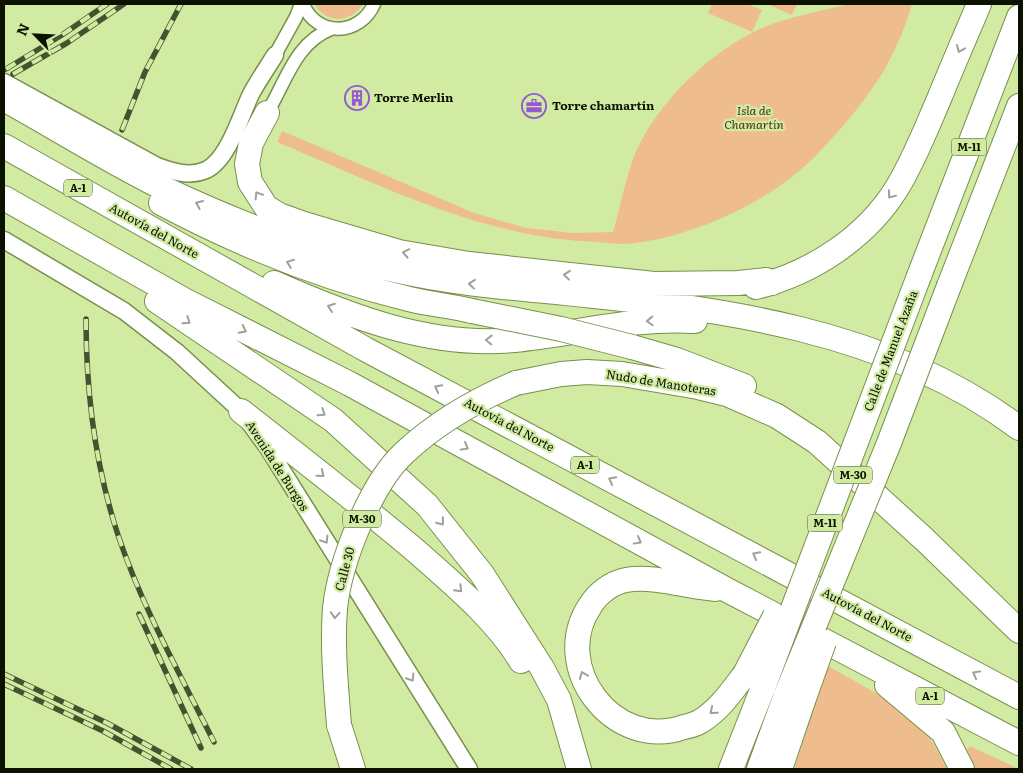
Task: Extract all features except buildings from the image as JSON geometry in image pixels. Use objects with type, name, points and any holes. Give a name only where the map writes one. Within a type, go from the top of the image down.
[{"type":"highway","points":[[555,292],[714,293],[742,291],[772,283],[805,270],[832,254],[867,224],[896,190],[913,159],[979,4]]},
{"type":"highway","name":"Calle de Manuel Azaña","points":[[754,680],[786,593],[897,311],[919,276],[1019,18]]},
{"type":"highway","points":[[4,93],[43,120]]},
{"type":"highway","points":[[4,99],[162,187],[287,240],[352,260],[426,277],[462,283],[555,292],[755,318],[854,345],[929,372],[1019,428]]},
{"type":"highway","name":"M-11","points":[[759,769],[794,698],[948,286],[1019,106]]},
{"type":"highway","points":[[267,113],[251,143],[248,164],[250,182],[266,207],[279,215],[304,224],[399,252],[478,265],[654,284],[738,283],[766,280],[772,283]]},
{"type":"highway","points":[[4,114],[119,181],[265,254],[368,288],[410,299],[561,329],[677,360],[734,381],[765,397],[777,416]]},
{"type":"highway","name":"Autovía del Norte","points":[[4,146],[365,349],[1019,697]]},
{"type":"highway","name":"A-1","points":[[4,198],[184,300],[350,384],[727,590],[1019,744]]},
{"type":"highway","points":[[152,230],[322,304],[363,319],[424,334],[452,338],[513,340],[642,322],[686,320],[732,323],[854,345]]},
{"type":"highway","points":[[109,259],[126,281],[333,420],[427,505],[482,574],[542,668],[560,700],[577,760]]},
{"type":"highway","name":"Nudo de Manoteras","points":[[516,383],[578,372],[622,374],[727,394],[777,416],[817,442],[924,539],[1019,631]]},
{"type":"highway","name":"Calle 30","points":[[353,769],[339,726],[334,668],[336,606],[348,552],[360,523],[381,484],[403,454],[476,401],[516,383]]},
{"type":"highway","points":[[241,411],[384,525],[455,585],[512,647],[577,760]]},
{"type":"highway","points":[[727,590],[689,587],[658,580],[625,580],[597,594],[581,619],[576,644],[580,668],[591,694],[609,715],[641,731],[668,733],[701,722],[754,680]]},
{"type":"highway","points":[[840,649],[943,732],[962,769]]},
{"type":"highway","points":[[731,769],[754,680]]},
{"type":"highway","points":[[780,769],[794,698]]},
{"type":"street","points":[[302,4],[312,19],[331,28]]},
{"type":"street","points":[[4,82],[174,173],[193,173],[207,170],[218,160],[233,134],[251,95],[302,4]]},
{"type":"street","points":[[267,113],[304,47],[314,36],[331,28],[348,28],[357,25],[370,13],[374,4]]},
{"type":"street","name":"Avenida de Burgos","points":[[4,240],[124,311],[177,352],[241,411],[268,448],[469,769]]},
{"type":"green space","points":[[315,4],[363,4],[352,15],[339,19],[325,15],[319,11]]},
{"type":"green space","points":[[712,4],[747,4],[762,10],[752,32],[708,13]]},
{"type":"green space","points":[[767,4],[797,4],[792,15]]},
{"type":"green space","name":"Isla de Chamartín","points":[[849,4],[912,4],[905,26],[888,64],[854,113],[803,168],[767,195],[726,216],[670,236],[630,244],[620,244],[554,238],[513,231],[433,207],[277,142],[282,131],[474,213],[526,228],[573,233],[613,232],[629,171],[642,140],[671,98],[690,78],[710,60],[753,32],[784,20]]},
{"type":"green space","points":[[828,666],[879,695],[904,712],[925,732],[947,769],[794,769]]},
{"type":"green space","points":[[970,746],[1019,769],[976,769],[967,749]]},
{"type":"railway","points":[[6,69],[62,35],[107,4]]},
{"type":"railway","points":[[13,74],[67,43],[124,4]]},
{"type":"railway","points":[[122,130],[145,72],[181,4]]},
{"type":"railway","points":[[86,319],[86,346],[93,428],[110,509],[138,588],[214,742]]},
{"type":"railway","points":[[139,614],[201,748]]},
{"type":"railway","points":[[4,674],[107,723],[191,769]]},
{"type":"railway","points":[[4,684],[103,731],[171,769]]},
{"type":"place","name":"Torre Merlin","points":[[357,98]]},
{"type":"place","name":"Torre chamartín","points":[[534,106]]}]
